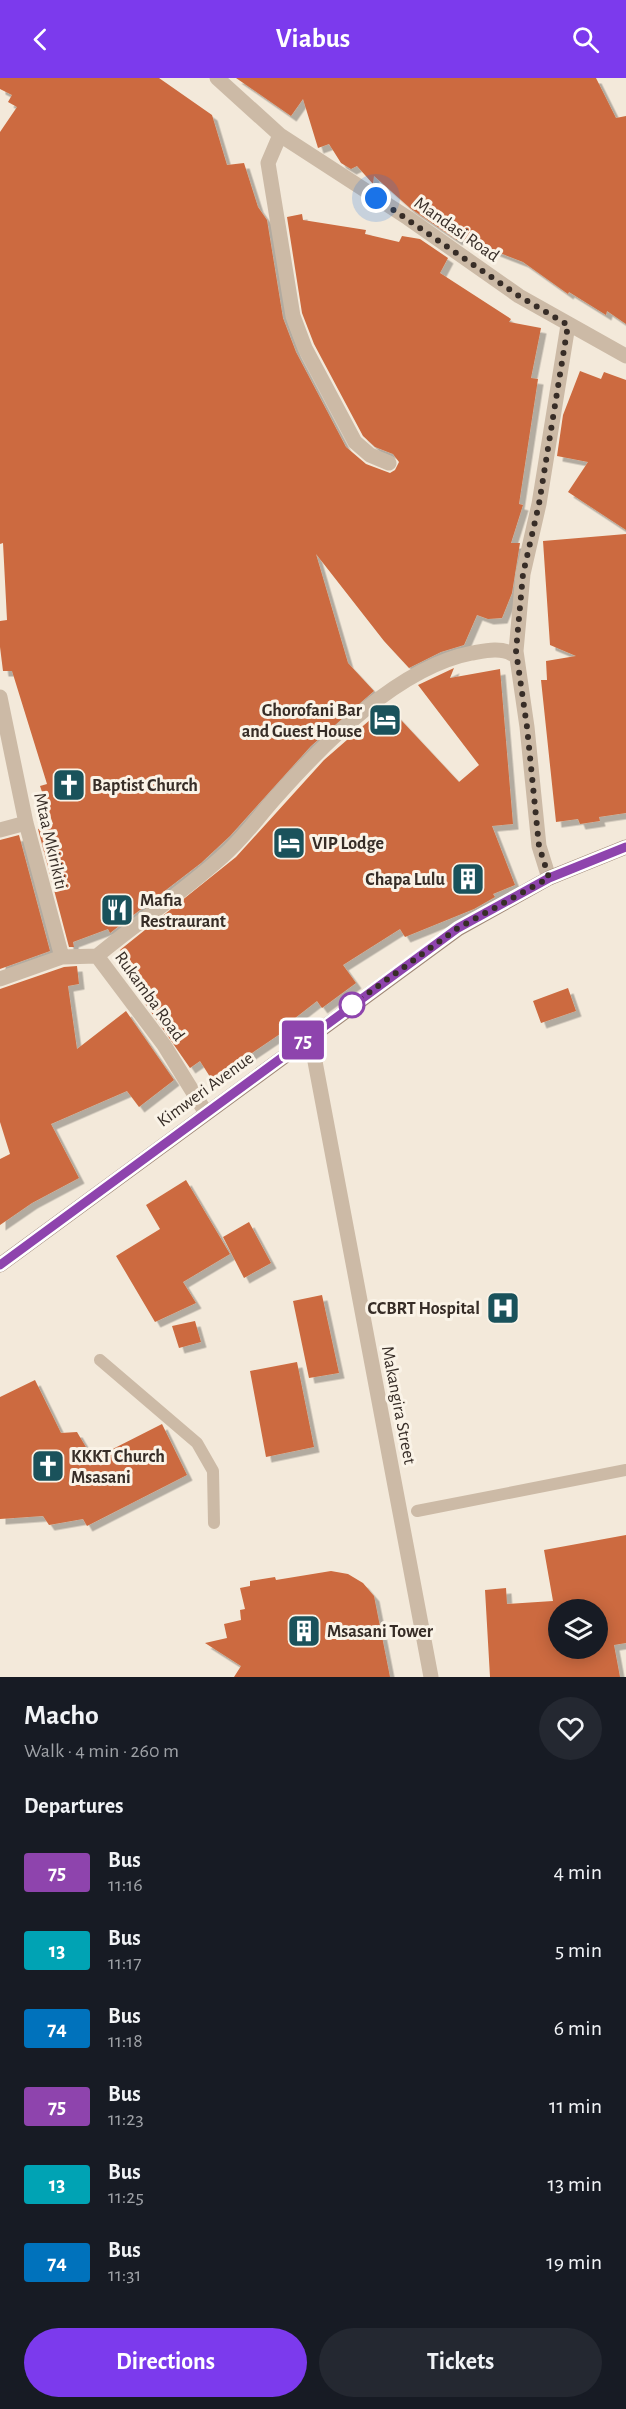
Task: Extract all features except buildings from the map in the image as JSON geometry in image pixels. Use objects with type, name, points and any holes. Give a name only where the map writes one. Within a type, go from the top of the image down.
[{"type":"street","name":"Mandasi Road","points":[[217,78],[280,135],[408,218],[519,296],[626,356]]},
{"type":"street","points":[[280,135],[268,163],[293,316],[305,348],[355,442],[370,455],[389,463]]},
{"type":"street","points":[[549,878],[539,846],[527,727],[516,651],[523,574],[539,504],[568,325]]},
{"type":"street","points":[[97,956],[221,858],[248,833],[275,798],[324,744],[412,676],[456,656],[506,650],[512,654],[516,651]]},
{"type":"street","name":"Mtaa Mkirikiti","points":[[0,697],[26,823],[62,957]]},
{"type":"street","points":[[0,830],[26,823]]},
{"type":"street","name":"Kimweri Avenue","points":[[0,1265],[458,928],[549,878],[626,847]]},
{"type":"street","name":"Rukamba Road","points":[[0,978],[62,957],[97,956],[164,1045],[206,1113]]},
{"type":"street","name":"Makangira Street","points":[[310,1035],[431,1677]]},
{"type":"lane","points":[[99,1360],[197,1443],[213,1471],[214,1523]]},
{"type":"lane","points":[[417,1511],[626,1470]]},
{"type":"bus line","name":"75","points":[[0,1265],[458,928],[549,878],[626,847]]},
{"type":"place","name":"Ghorofani Bar and Guest House","points":[[385,720]]},
{"type":"place","name":"Baptist Church","points":[[69,785]]},
{"type":"place","name":"VIP Lodge","points":[[289,843]]},
{"type":"place","name":"Chapa Lulu","points":[[468,879]]},
{"type":"place","name":"Mafia Restraurant","points":[[117,910]]},
{"type":"place","name":"CCBRT Hospital","points":[[503,1308]]},
{"type":"place","name":"KKKT Church Msasani","points":[[48,1466]]},
{"type":"place","name":"Msasani Tower","points":[[304,1631]]},
{"type":"route","points":[[352,1005],[458,928],[549,878],[539,846],[527,727],[516,651],[523,574],[539,504],[568,325],[519,296],[376,198]]}]
